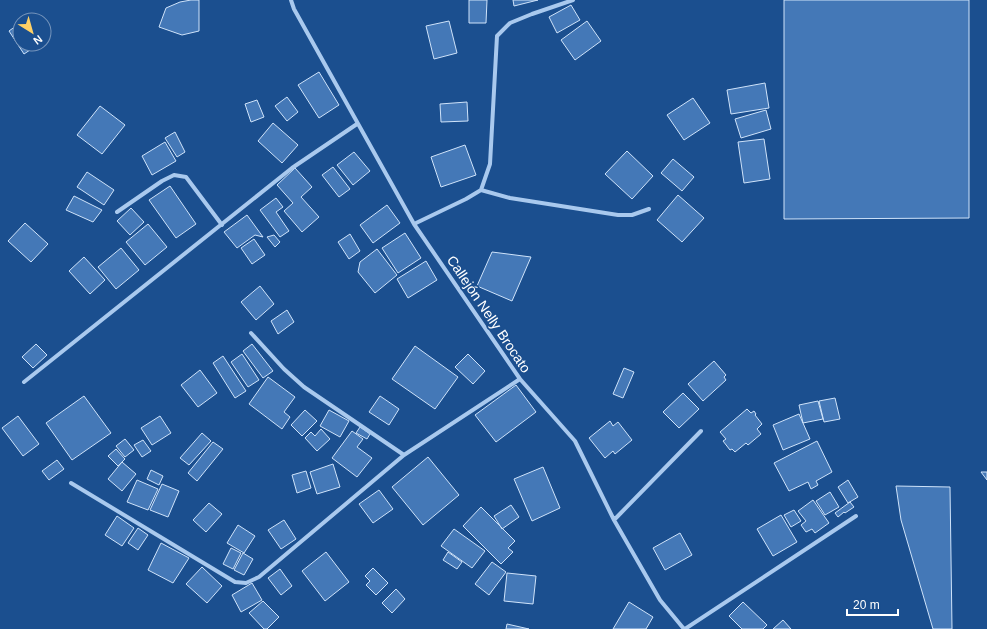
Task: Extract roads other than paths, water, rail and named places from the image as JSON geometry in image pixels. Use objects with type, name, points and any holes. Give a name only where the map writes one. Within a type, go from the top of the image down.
[{"type":"street","name":"Callejón Nelly Brocato","points":[[291,0],[294,9],[414,224],[520,379],[575,441],[614,520],[660,600],[685,629]]},
{"type":"street","points":[[414,224],[466,199],[481,190],[490,164],[497,36],[510,23],[573,0]]},
{"type":"street","points":[[24,382],[292,168],[358,124]]},
{"type":"street","points":[[117,212],[162,181],[174,176],[186,177],[222,225]]},
{"type":"street","points":[[481,190],[510,198],[618,215],[632,215],[649,209]]},
{"type":"street","points":[[251,333],[284,369],[304,387],[404,455]]},
{"type":"street","points":[[71,483],[235,582],[246,584],[259,577],[404,455],[520,379]]},
{"type":"street","points":[[614,520],[701,431]]},
{"type":"street","points":[[685,629],[856,516]]}]
